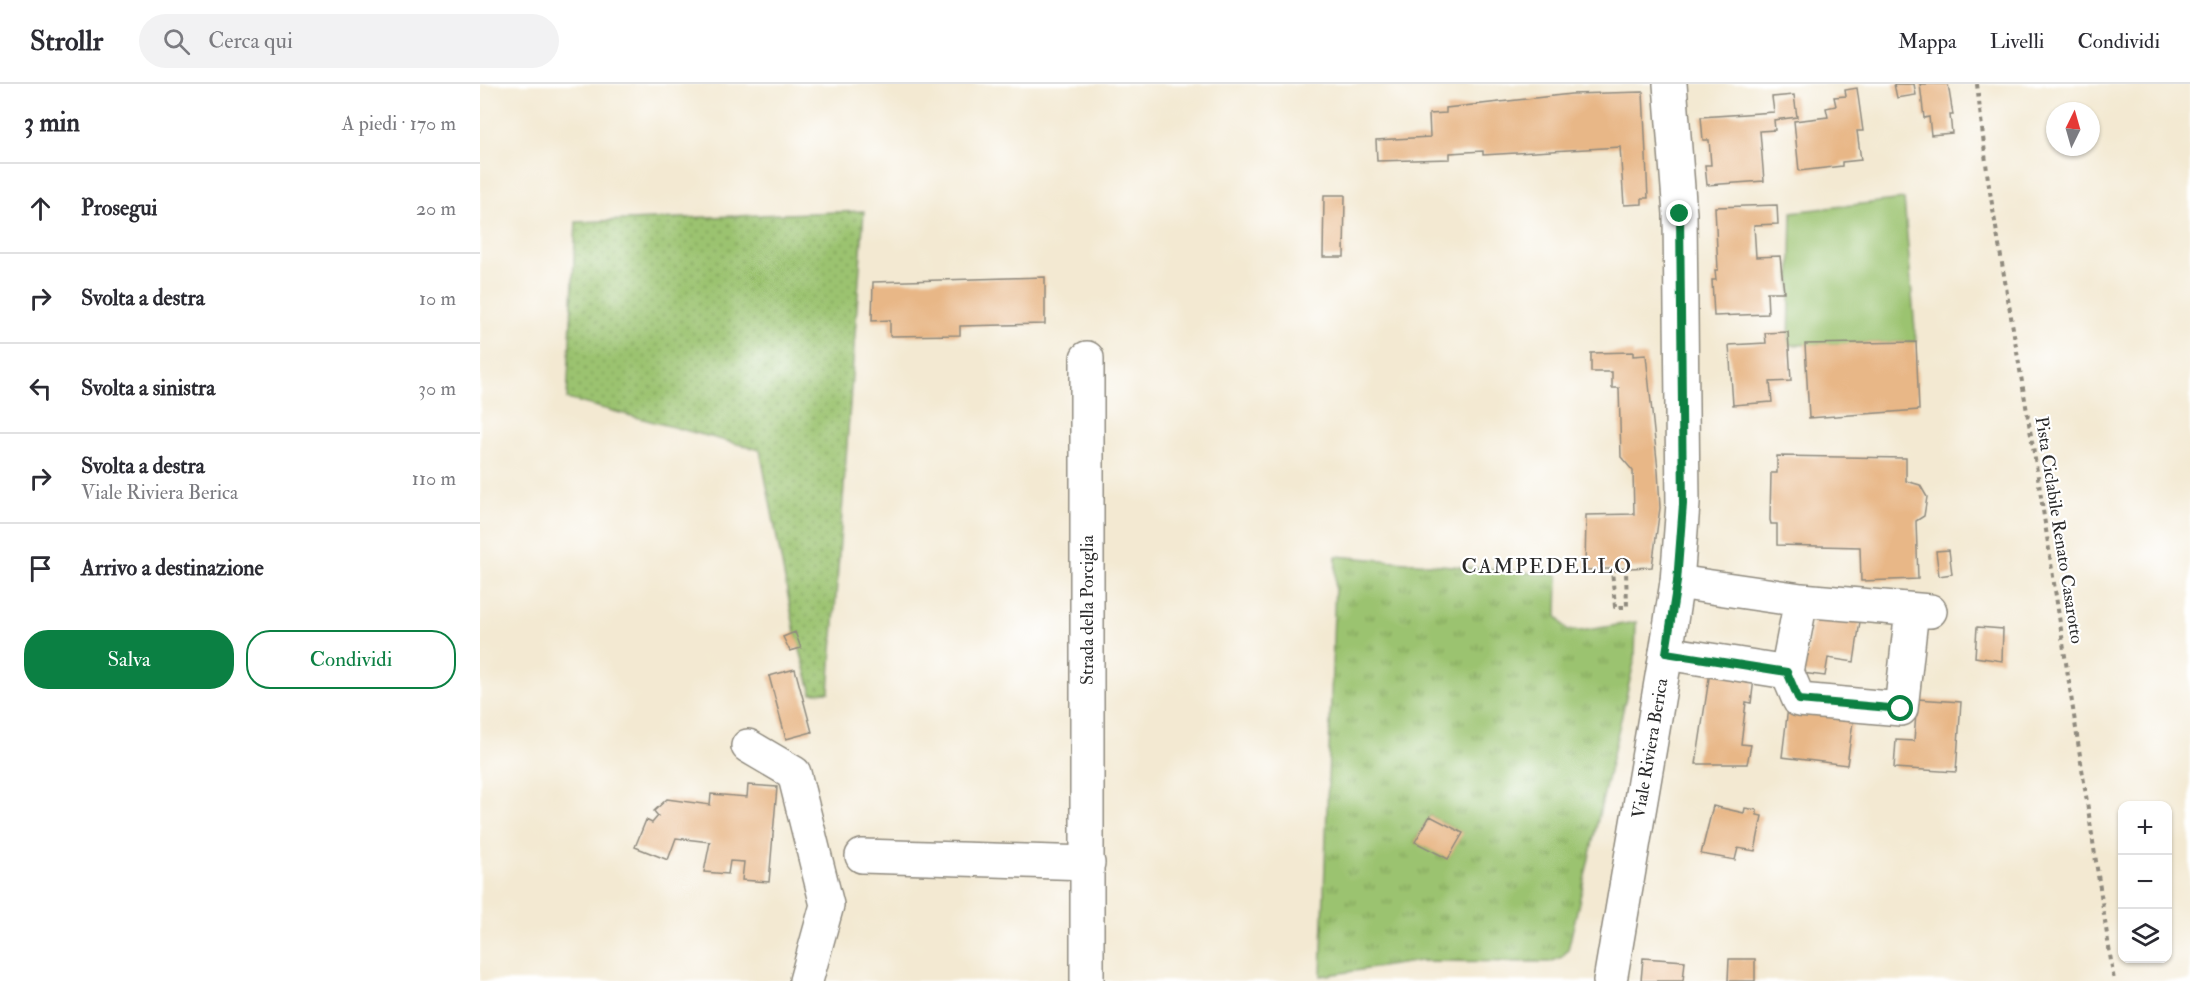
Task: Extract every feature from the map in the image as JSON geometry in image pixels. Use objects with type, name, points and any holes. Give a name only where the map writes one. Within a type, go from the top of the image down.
[{"type":"main road","name":"Viale Riviera Berica","points":[[1610,981],[1677,582],[1683,504],[1680,214],[1670,84]]},
{"type":"main road","name":"Strada della Porciglia","points":[[1087,358],[1087,981]]},
{"type":"main road","points":[[1677,582],[1801,600],[1921,610],[1901,709],[1799,700],[1787,672],[1801,600]]},
{"type":"main road","points":[[1666,653],[1787,672]]},
{"type":"main road","points":[[748,746],[794,773],[818,867],[827,905],[806,981]]},
{"type":"main road","points":[[862,856],[1088,863]]},
{"type":"path","name":"Pista Ciclabile Renato Casarotto","points":[[1977,84],[1988,180],[2038,477],[2114,981]]},
{"type":"path","points":[[1612,570],[1626,570],[1627,607],[1615,607],[1612,570]]},
{"type":"green space","points":[[1904,199],[1916,342],[1789,345],[1792,212]]},
{"type":"green space","points":[[864,211],[829,692],[812,693],[795,632],[760,450],[567,399],[576,222]]},
{"type":"green space","points":[[1336,556],[1558,575],[1557,616],[1567,630],[1581,631],[1636,622],[1635,658],[1568,950],[1562,957],[1550,962],[1420,961],[1321,976]],"holes":[[[1430,816],[1462,833],[1448,858],[1415,842]]]},
{"type":"building","points":[[1894,84],[1914,84],[1916,95],[1897,98]]},
{"type":"building","points":[[1920,84],[1948,84],[1953,115],[1950,115],[1952,133],[1931,135],[1929,117],[1924,118]]},
{"type":"building","points":[[1857,88],[1863,131],[1857,131],[1861,160],[1842,162],[1842,166],[1799,171],[1794,121],[1828,117],[1826,108],[1836,106],[1834,97],[1846,96],[1845,90]]},
{"type":"building","points":[[1643,92],[1648,198],[1642,198],[1642,204],[1624,205],[1620,147],[1483,155],[1483,151],[1450,153],[1450,159],[1377,161],[1376,140],[1430,137],[1429,114],[1446,113],[1446,108],[1571,94]]},
{"type":"building","points":[[1794,95],[1797,117],[1774,120],[1775,130],[1760,131],[1764,181],[1707,185],[1705,165],[1711,165],[1709,140],[1703,140],[1701,117],[1774,112],[1772,97]]},
{"type":"building","points":[[1324,195],[1345,195],[1344,257],[1323,257]]},
{"type":"building","points":[[1777,205],[1778,224],[1754,225],[1756,257],[1780,256],[1784,292],[1767,292],[1768,314],[1714,316],[1712,280],[1716,280],[1715,270],[1718,270],[1715,207]]},
{"type":"building","points":[[1045,277],[1045,324],[960,326],[960,335],[890,336],[890,320],[872,321],[873,282]]},
{"type":"building","points":[[1788,332],[1791,381],[1770,382],[1772,402],[1733,405],[1729,345],[1766,343],[1765,333]]},
{"type":"building","points":[[1916,342],[1919,410],[1809,418],[1805,344]]},
{"type":"building","points":[[1633,352],[1633,356],[1646,355],[1658,470],[1660,508],[1652,567],[1585,570],[1586,515],[1634,514],[1633,471],[1621,457],[1619,388],[1612,388],[1612,372],[1591,372],[1591,353]]},
{"type":"building","points":[[1777,456],[1906,458],[1906,481],[1920,485],[1927,497],[1924,516],[1916,521],[1918,579],[1861,581],[1860,547],[1777,545],[1777,524],[1771,524],[1770,520],[1771,473],[1777,473]]},
{"type":"building","points":[[1949,550],[1952,574],[1939,576],[1936,551]]},
{"type":"building","points":[[1816,601],[1862,608],[1854,662],[1828,658],[1825,676],[1802,673],[1804,655],[1808,655]]},
{"type":"building","points":[[1977,627],[2003,629],[2002,661],[1975,657]]},
{"type":"building","points":[[795,632],[801,648],[790,651],[783,637]]},
{"type":"building","points":[[1711,665],[1755,671],[1751,703],[1746,702],[1741,744],[1751,745],[1747,764],[1696,764]]},
{"type":"building","points":[[795,669],[812,732],[786,739],[769,676]]},
{"type":"building","points":[[1789,699],[1855,707],[1847,765],[1782,757]]},
{"type":"building","points":[[1917,699],[1961,702],[1956,772],[1894,768],[1896,740],[1914,741]]},
{"type":"building","points":[[748,785],[777,787],[769,882],[742,880],[744,862],[730,861],[728,874],[704,872],[710,842],[676,838],[668,860],[635,847],[646,820],[652,823],[658,816],[654,811],[667,799],[710,805],[711,794],[747,797]]},
{"type":"building","points":[[1713,806],[1744,813],[1745,808],[1757,810],[1757,815],[1762,816],[1755,851],[1738,848],[1735,860],[1701,854]]},
{"type":"building","points":[[1430,816],[1463,833],[1448,859],[1415,842]]},
{"type":"building","points":[[1643,958],[1685,961],[1683,981],[1641,981]]},
{"type":"building","points":[[1729,959],[1755,959],[1755,981],[1728,981]]},
{"type":"district","name":"CAMPEDELLO","points":[[1547,566]]},
{"type":"route","points":[[1680,214],[1683,504],[1677,582],[1666,653],[1787,672],[1799,700],[1901,709]]}]
